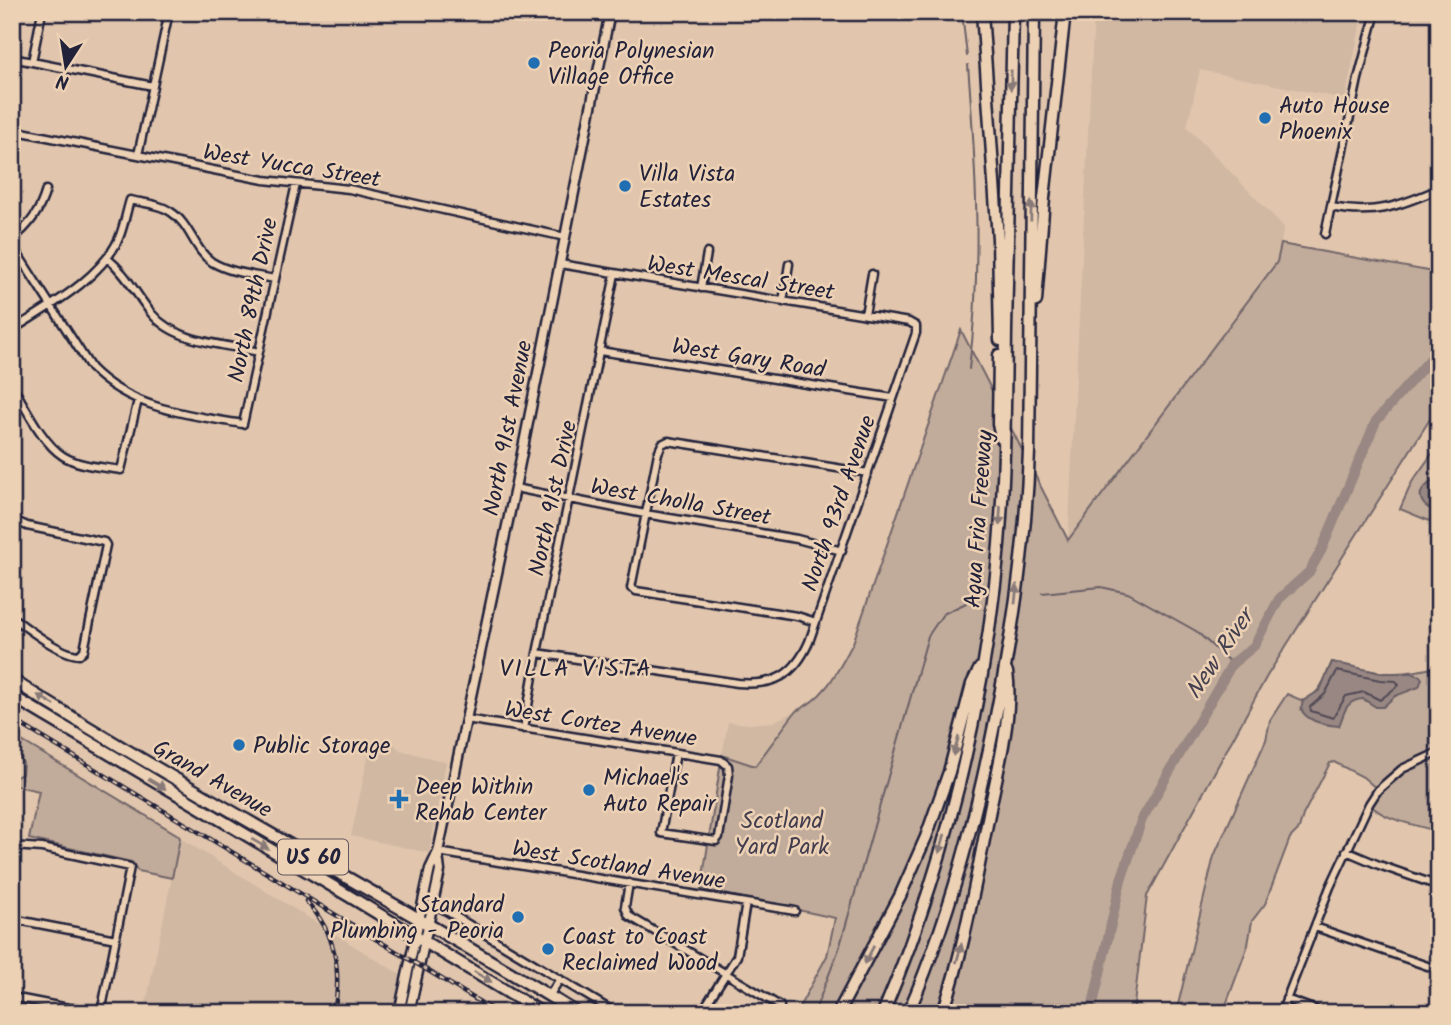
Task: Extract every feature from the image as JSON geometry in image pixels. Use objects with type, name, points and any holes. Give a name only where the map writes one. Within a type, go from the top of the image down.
[{"type":"highway","points":[[982,12],[998,239],[998,424],[1004,450]]},
{"type":"highway","name":"Agua Fria Freeway","points":[[883,1013],[902,969],[934,873],[967,750],[985,658],[998,550],[1004,450],[1013,12]]},
{"type":"highway","name":"Agua Fria Freeway","points":[[908,1013],[947,909],[974,816],[999,708],[1016,590],[1029,451],[1034,12]]},
{"type":"highway","points":[[1029,451],[1034,426],[1037,295],[1043,210],[1065,12]]},
{"type":"highway","points":[[838,1013],[912,871],[945,783],[972,684],[985,658]]},
{"type":"highway","points":[[943,1013],[969,914],[997,772],[1010,690],[1006,661]]},
{"type":"highway","name":"Grand Avenue","points":[[12,680],[207,798],[424,921],[577,1013]]},
{"type":"highway","name":"Grand Avenue","points":[[12,696],[542,1013]]},
{"type":"highway","points":[[103,752],[110,739]]},
{"type":"highway","points":[[201,810],[207,798]]},
{"type":"main road","name":"North 91st Avenue","points":[[409,1013],[425,942],[424,921],[430,869],[438,852],[515,488],[610,12]]},
{"type":"main road","name":"North 91st Avenue","points":[[399,1013],[415,936],[433,903],[440,871],[438,852]]},
{"type":"street","points":[[32,62],[43,12]]},
{"type":"street","points":[[138,155],[168,14],[148,12]]},
{"type":"street","points":[[1325,234],[1363,57],[1376,12]]},
{"type":"street","points":[[12,58],[153,86]]},
{"type":"street","name":"West Yucca Street","points":[[12,130],[264,180],[348,189],[565,237]]},
{"type":"street","name":"North 89th Drive","points":[[138,400],[159,408],[243,424],[296,184]]},
{"type":"street","points":[[1331,207],[1358,211],[1397,207],[1439,189]]},
{"type":"street","points":[[12,239],[36,217],[46,190]]},
{"type":"street","points":[[12,330],[80,285],[107,258],[120,237],[130,201],[169,210],[177,216],[211,261],[224,267],[275,279]]},
{"type":"street","points":[[12,245],[91,368],[104,381],[138,400],[121,470],[62,456],[47,440],[12,385]]},
{"type":"street","points":[[701,288],[707,253]]},
{"type":"street","points":[[107,258],[120,269],[154,317],[172,330],[259,352]]},
{"type":"street","name":"West Mescal Street","points":[[560,264],[909,322],[916,326]]},
{"type":"street","points":[[783,302],[789,264]]},
{"type":"street","name":"North 91st Drive","points":[[524,729],[537,653],[615,274]]},
{"type":"street","points":[[865,315],[872,274]]},
{"type":"street","name":"North 93rd Avenue","points":[[537,653],[757,685],[775,680],[789,672],[804,653],[816,622],[916,326]]},
{"type":"street","name":"West Gary Road","points":[[600,351],[893,398]]},
{"type":"street","points":[[816,622],[797,616],[636,591],[631,588],[662,443],[668,441],[868,473]]},
{"type":"street","name":"West Cholla Street","points":[[515,488],[645,514],[797,539],[842,551]]},
{"type":"street","points":[[12,519],[27,526],[104,542],[106,545],[84,650],[79,656],[41,638],[12,617]]},
{"type":"street","name":"West Cortez Avenue","points":[[466,719],[721,760],[728,766],[727,788],[716,841],[661,833],[676,754]]},
{"type":"street","points":[[1281,1013],[1346,851],[1378,790],[1402,769],[1439,752]]},
{"type":"street","points":[[12,846],[41,848],[130,866],[101,1013]]},
{"type":"street","points":[[1346,851],[1439,886]]},
{"type":"street","name":"West Scotland Avenue","points":[[438,852],[795,911]]},
{"type":"street","points":[[629,883],[625,906],[629,916],[780,1006]]},
{"type":"street","points":[[433,903],[616,1013]]},
{"type":"street","points":[[701,1013],[737,956],[746,903]]},
{"type":"street","points":[[12,921],[116,939]]},
{"type":"street","points":[[1315,927],[1439,970]]},
{"type":"street","points":[[549,996],[560,979]]},
{"type":"street","points":[[12,997],[94,1013]]},
{"type":"street","points":[[1286,999],[1324,1013]]},
{"type":"shaded area","points":[[1094,12],[1363,12],[1345,99],[1200,70],[1187,127],[1284,227],[1277,262],[1068,541]]},
{"type":"shaded area","points":[[796,711],[755,766],[722,755],[728,722],[773,722]]},
{"type":"shaded area","name":"Deep Within Rehab Center","points":[[389,739],[400,750],[446,762],[429,853],[351,836],[370,748]]},
{"type":"shaded area","points":[[180,838],[401,975],[394,1013],[144,1013]]},
{"type":"green space","name":"Scotland Yard Park","points":[[1281,244],[1439,273],[1439,405],[1267,676],[1147,896],[1133,1013],[796,1013],[827,956],[835,918],[701,889],[722,755],[755,766],[796,711],[823,691],[842,663],[853,643],[961,330],[1068,540],[1277,262]]},
{"type":"green space","points":[[1439,444],[1439,525],[1400,509],[1412,482]]},
{"type":"green space","points":[[1332,662],[1385,673],[1410,672],[1439,666],[1439,832],[1393,819],[1376,810],[1369,804],[1378,790],[1363,777],[1334,762],[1330,763],[1303,815],[1299,829],[1290,838],[1265,904],[1252,921],[1248,945],[1223,1013],[1176,1013],[1214,856],[1266,740],[1270,720],[1287,694],[1303,701],[1314,694],[1322,685]]},
{"type":"green space","points":[[12,735],[178,835],[180,838],[172,878],[138,871],[131,862],[29,839],[39,791],[12,785],[12,779],[22,774],[23,763],[20,758],[12,755]]},
{"type":"water","points":[[1439,463],[1439,509],[1432,509],[1423,503],[1421,494],[1435,478]]},
{"type":"water","points":[[1332,662],[1381,673],[1412,673],[1422,679],[1419,687],[1395,696],[1383,707],[1376,707],[1363,699],[1357,700],[1347,707],[1339,726],[1328,725],[1312,720],[1301,709],[1303,701],[1320,690]]},
{"type":"waterway","points":[[962,12],[967,56]]},
{"type":"waterway","points":[[968,65],[977,255],[969,369]]},
{"type":"waterway","name":"New River","points":[[1091,1013],[1121,880],[1142,819],[1232,664],[1254,646],[1279,599],[1309,572],[1321,551],[1376,421],[1439,349]]},
{"type":"waterway","points":[[1042,593],[1101,587],[1128,593],[1196,631],[1232,664]]},
{"type":"waterway","points":[[814,1013],[839,949],[928,636],[943,614],[966,603]]},
{"type":"railway","points":[[12,719],[498,1013]]},
{"type":"railway","points":[[306,901],[324,926],[334,953],[337,967],[334,1013]]},
{"type":"place","name":"Peoria Polynesian Village Office","points":[[534,63]]},
{"type":"place","name":"Auto House Phoenix","points":[[1265,118]]},
{"type":"place","name":"Villa Vista Estates","points":[[625,186]]},
{"type":"place","name":"Public Storage","points":[[239,745]]},
{"type":"place","name":"Michael's Auto Repair","points":[[589,790]]},
{"type":"place","name":"Deep Within Rehab Center","points":[[399,799]]},
{"type":"place","name":"Standard Plumbing - Peoria","points":[[518,917]]},
{"type":"place","name":"Coast to Coast Reclaimed Wood","points":[[548,949]]},
{"type":"district","name":"VILLA VISTA","points":[[576,668]]}]
